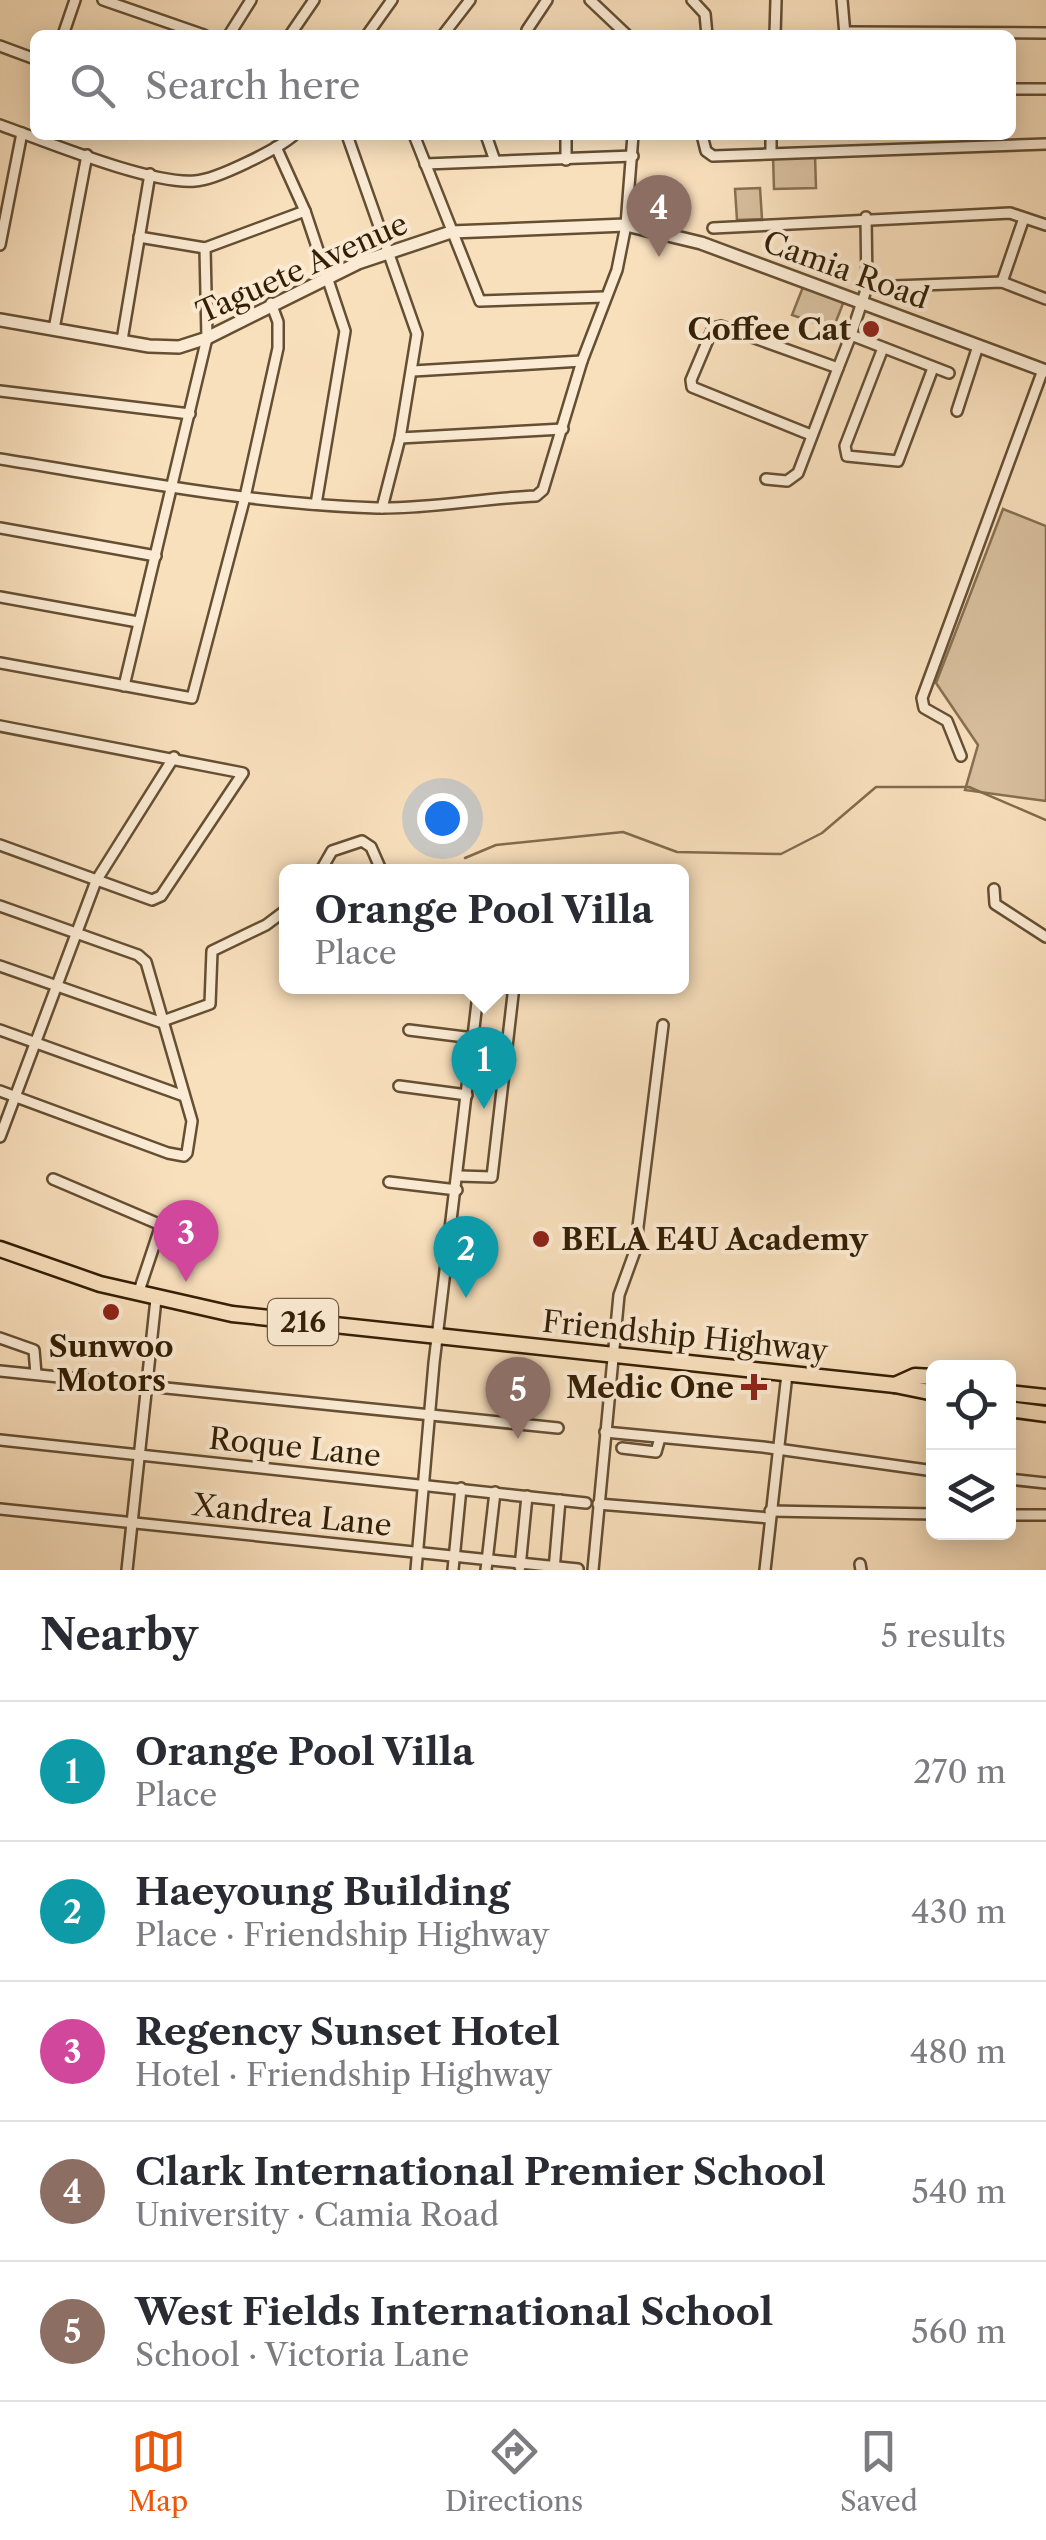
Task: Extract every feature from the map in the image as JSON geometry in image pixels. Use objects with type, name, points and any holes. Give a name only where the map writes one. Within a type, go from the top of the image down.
[{"type":"main road","name":"Friendship Highway","points":[[0,1249],[156,1300],[232,1314],[895,1385],[913,1396],[926,1391]]},
{"type":"main road","name":"Friendship Highway","points":[[895,1385],[908,1378],[926,1386]]},
{"type":"main road","points":[[1016,1386],[1046,1389]]},
{"type":"main road","points":[[1016,1393],[1046,1397]]},
{"type":"main road","points":[[1016,1406],[1046,1410]]},
{"type":"street","points":[[64,30],[75,0]]},
{"type":"street","points":[[103,0],[190,30]]},
{"type":"street","points":[[232,30],[251,0]]},
{"type":"street","points":[[293,30],[314,0]]},
{"type":"street","points":[[371,30],[392,0]]},
{"type":"street","points":[[449,30],[470,0]]},
{"type":"street","points":[[529,30],[547,0]]},
{"type":"street","points":[[590,0],[622,30]]},
{"type":"street","points":[[692,0],[705,14],[706,30]]},
{"type":"street","points":[[775,30],[776,0]]},
{"type":"street","points":[[842,0],[845,30]]},
{"type":"street","points":[[377,22],[379,30]]},
{"type":"street","points":[[1016,33],[1046,33]]},
{"type":"street","points":[[0,46],[30,56]]},
{"type":"street","points":[[1016,89],[1046,89]]},
{"type":"street","points":[[0,125],[30,136]]},
{"type":"street","points":[[0,244],[6,184],[22,133]]},
{"type":"street","points":[[42,140],[150,174],[200,180],[286,140]]},
{"type":"street","points":[[348,140],[414,322],[413,371],[382,508]]},
{"type":"street","points":[[416,140],[480,302],[605,297]]},
{"type":"street","points":[[488,140],[495,161]]},
{"type":"street","points":[[566,140],[566,160]]},
{"type":"street","points":[[0,459],[245,498],[316,504],[382,508],[536,496],[543,490],[582,361],[617,270],[626,225],[633,140]]},
{"type":"street","points":[[704,140],[713,156],[1046,144]]},
{"type":"street","points":[[770,152],[771,140]]},
{"type":"street","points":[[842,140],[842,150]]},
{"type":"street","points":[[276,147],[306,211],[346,343],[316,504]]},
{"type":"street","points":[[54,329],[86,155]]},
{"type":"street","points":[[425,164],[633,156]]},
{"type":"street","points":[[122,340],[150,174]]},
{"type":"street","points":[[139,238],[205,248],[306,211]]},
{"type":"street","points":[[713,228],[866,217],[1010,214],[1046,225]]},
{"type":"street","points":[[766,479],[795,477],[864,303],[866,217]]},
{"type":"street","points":[[1002,282],[1024,218]]},
{"type":"street","name":"Taguete Avenue","points":[[0,320],[161,347],[207,338],[325,278],[386,252],[450,232],[626,225]]},
{"type":"street","name":"Camia Road","points":[[626,225],[701,242],[1044,370]]},
{"type":"street","points":[[124,686],[175,488],[207,338],[205,248]]},
{"type":"street","points":[[867,287],[1002,282],[1046,299]]},
{"type":"street","points":[[0,664],[192,698],[245,498],[280,336],[271,303]]},
{"type":"street","points":[[812,435],[696,390],[691,380],[710,331],[718,325],[838,368]]},
{"type":"street","points":[[851,335],[948,373]]},
{"type":"street","points":[[956,411],[978,346]]},
{"type":"street","points":[[884,348],[845,446],[847,456],[898,461],[933,368]]},
{"type":"street","points":[[413,371],[582,361]]},
{"type":"street","points":[[961,756],[952,728],[924,708],[922,698],[1044,370]]},
{"type":"street","points":[[0,390],[190,414]]},
{"type":"street","points":[[400,438],[563,429]]},
{"type":"street","points":[[0,528],[156,556]]},
{"type":"street","points":[[0,596],[138,622]]},
{"type":"street","points":[[0,726],[243,772],[161,896],[152,900],[0,845]]},
{"type":"street","points":[[0,1137],[96,881],[174,757]]},
{"type":"street","points":[[325,864],[332,852],[362,841],[370,847],[378,864]]},
{"type":"street","points":[[994,889],[995,904],[1046,937]]},
{"type":"street","points":[[0,906],[146,962],[160,1022],[192,1122],[187,1152],[184,1156],[168,1153],[0,1091]]},
{"type":"street","points":[[0,966],[160,1022],[210,1004],[214,999],[208,958],[212,951],[266,926],[279,916]]},
{"type":"street","points":[[416,1570],[438,1336],[478,994]]},
{"type":"street","points":[[458,1176],[492,1177],[513,994]]},
{"type":"street","points":[[604,1570],[593,1570],[620,1289],[635,1252],[663,1026]]},
{"type":"street","points":[[0,1030],[184,1096]]},
{"type":"street","points":[[409,1030],[473,1038]]},
{"type":"street","points":[[399,1086],[467,1095]]},
{"type":"street","points":[[53,1180],[161,1225],[138,1294]]},
{"type":"street","points":[[389,1182],[457,1190]]},
{"type":"street","points":[[127,1570],[156,1300]]},
{"type":"street","points":[[0,1338],[34,1350],[36,1374]]},
{"type":"street","points":[[0,1370],[558,1428]]},
{"type":"street","points":[[765,1570],[787,1374]]},
{"type":"street","points":[[605,1432],[778,1449],[926,1470]]},
{"type":"street","points":[[622,1448],[624,1435]]},
{"type":"street","points":[[604,1448],[656,1452],[660,1438]]},
{"type":"street","name":"Roque Lane","points":[[0,1440],[586,1503]]},
{"type":"street","points":[[1016,1480],[1046,1483]]},
{"type":"street","points":[[453,1570],[461,1488]]},
{"type":"street","points":[[487,1566],[495,1492]]},
{"type":"street","points":[[520,1567],[528,1496]]},
{"type":"street","points":[[554,1569],[560,1500]]},
{"type":"street","points":[[598,1504],[769,1514],[926,1514]]},
{"type":"street","name":"Xandrea Lane","points":[[0,1508],[454,1558],[487,1566],[578,1569]]},
{"type":"street","points":[[1016,1515],[1046,1515]]},
{"type":"shaded area","points":[[815,155],[816,188],[774,189],[773,156]]},
{"type":"shaded area","points":[[760,188],[762,219],[737,220],[735,189]]},
{"type":"shaded area","points":[[803,287],[844,301],[833,329],[792,315]]},
{"type":"shaded area","points":[[1003,509],[1046,526],[1046,801],[965,790],[978,745],[936,683]]},
{"type":"waterway","points":[[465,858],[496,845],[623,832],[677,852],[781,854],[822,833],[876,787],[969,787],[1046,820]]},
{"type":"place","name":"Clark International Premier School","points":[[659,257]]},
{"type":"place","name":"Coffee Cat","points":[[871,329]]},
{"type":"place","name":"Orange Pool Villa","points":[[484,1109]]},
{"type":"place","name":"BELA E4U Academy","points":[[541,1239]]},
{"type":"place","name":"Regency Sunset Hotel","points":[[186,1282]]},
{"type":"place","name":"Haeyoung Building","points":[[466,1298]]},
{"type":"place","name":"Sunwoo Motors","points":[[111,1312]]},
{"type":"place","name":"Medic One","points":[[754,1387]]},
{"type":"place","name":"West Fields International School","points":[[518,1439]]}]
